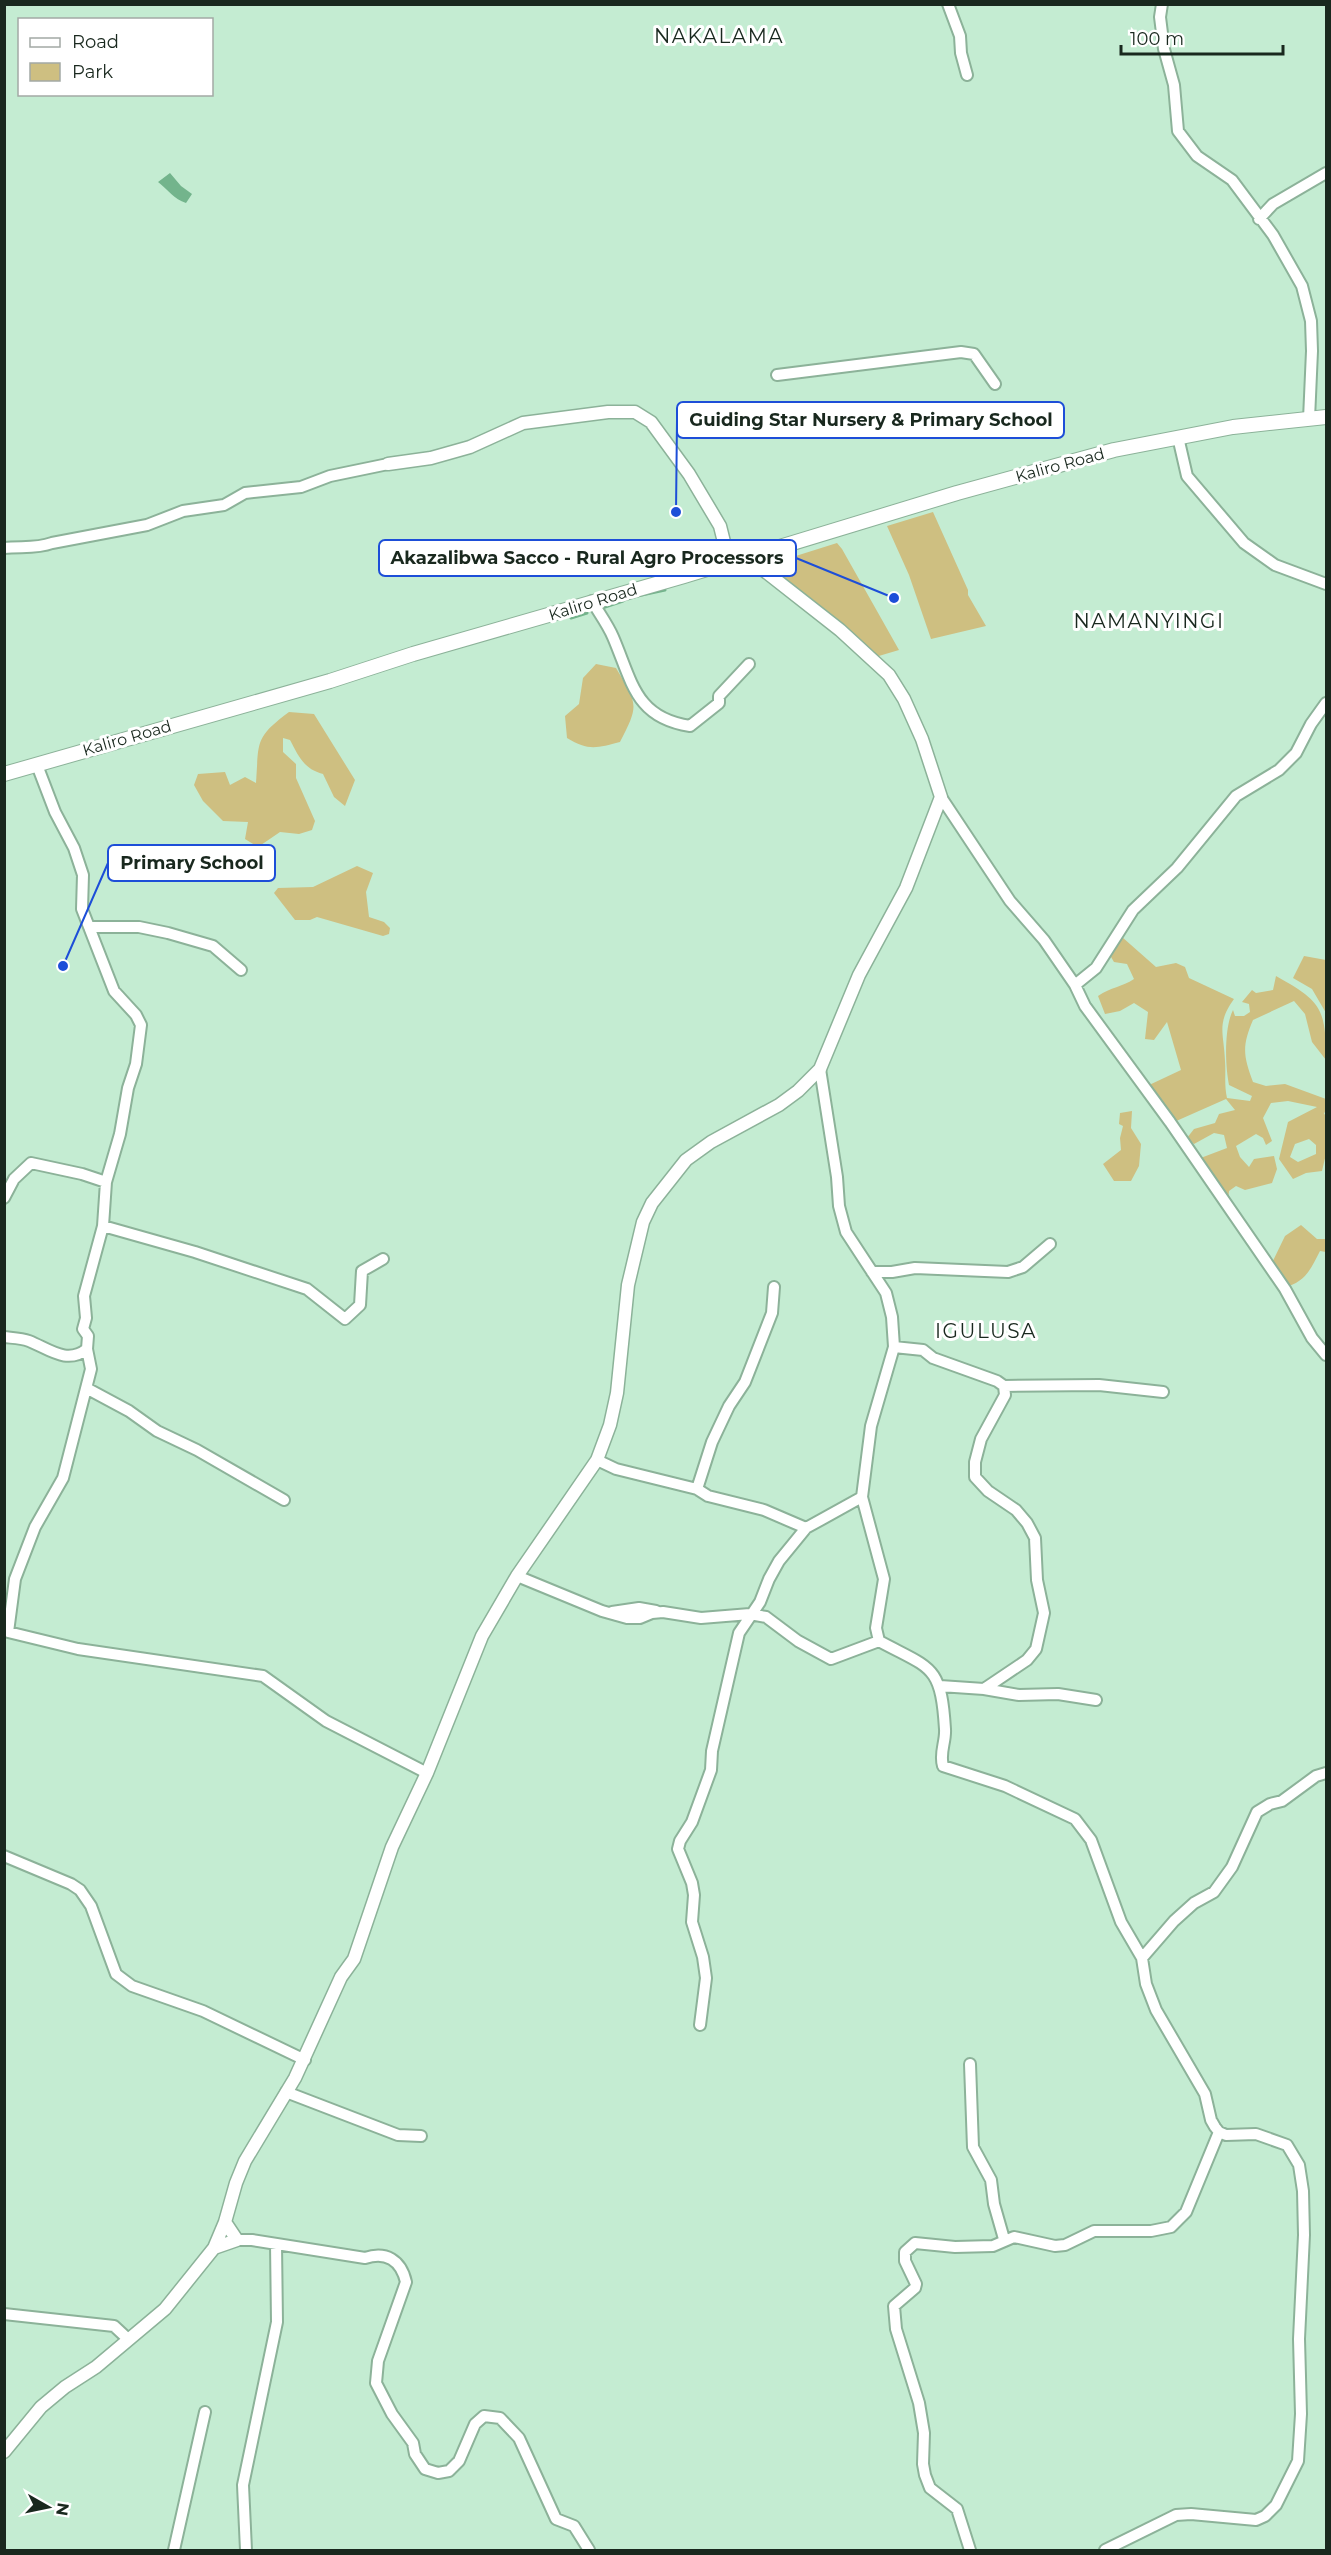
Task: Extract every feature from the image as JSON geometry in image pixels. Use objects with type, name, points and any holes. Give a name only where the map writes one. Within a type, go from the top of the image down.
[{"type":"main road","name":"Kaliro Road","points":[[4,774],[330,681],[957,493],[1114,450],[1233,427],[1326,417]]},
{"type":"street","points":[[948,4],[960,36],[961,53],[967,75]]},
{"type":"street","points":[[1161,4],[1160,17],[1164,49],[1174,85],[1178,131],[1197,156],[1232,180],[1273,236],[1302,286],[1311,321],[1309,419]]},
{"type":"street","points":[[1259,219],[1273,204],[1326,173]]},
{"type":"street","points":[[777,375],[961,352],[974,354],[994,384]]},
{"type":"street","points":[[4,548],[24,545],[38,548],[52,543],[147,525],[183,511],[224,505],[245,493],[301,487],[330,476],[431,458],[470,447],[523,423],[608,412],[635,412],[651,422],[689,474],[720,526],[725,546],[747,557],[840,630],[890,675],[922,739],[941,797],[1010,901],[1044,940],[1075,985],[1085,1006],[1177,1132],[1285,1289],[1312,1338],[1326,1355]]},
{"type":"street","points":[[1178,437],[1187,476],[1244,543],[1275,565],[1326,584]]},
{"type":"street","points":[[592,601],[613,636],[621,659],[645,708],[671,723],[690,726],[701,719],[719,703],[719,696],[749,664]]},
{"type":"street","points":[[1075,985],[1096,968],[1133,910],[1177,868],[1236,796],[1279,770],[1296,753],[1311,724],[1326,703]]},
{"type":"street","points":[[37,765],[52,806],[74,848],[83,875],[82,909],[114,991],[136,1015],[141,1025],[136,1064],[128,1088],[120,1134],[106,1182],[103,1226],[84,1296],[86,1318],[83,1329],[88,1336],[87,1349],[91,1369],[88,1389],[74,1430],[63,1478],[35,1527],[15,1578],[8,1632],[78,1649],[264,1676],[326,1721],[427,1773]]},
{"type":"street","points":[[4,2452],[41,2407],[65,2387],[96,2367],[165,2309],[214,2248],[245,2162],[305,2060],[341,1977],[354,1959],[392,1847],[427,1773],[482,1636],[517,1576],[597,1460],[610,1425],[617,1393],[628,1285],[643,1222],[652,1203],[687,1160],[711,1142],[779,1105],[798,1092],[820,1069],[860,975],[906,888],[941,797]]},
{"type":"street","points":[[90,927],[139,927],[168,933],[213,946],[241,970]]},
{"type":"street","points":[[820,1069],[837,1177],[839,1206],[846,1232],[886,1293],[892,1317],[894,1347],[871,1426],[862,1497],[884,1579],[876,1628],[879,1641]]},
{"type":"street","points":[[4,1198],[14,1179],[31,1163],[82,1174],[106,1182]]},
{"type":"street","points":[[103,1226],[195,1252],[307,1289],[345,1319],[360,1305],[362,1271],[383,1259]]},
{"type":"street","points":[[872,1272],[892,1272],[915,1268],[1008,1272],[1023,1267],[1050,1244]]},
{"type":"street","points":[[697,1489],[712,1442],[729,1406],[745,1382],[772,1313],[774,1287]]},
{"type":"street","points":[[4,1337],[26,1340],[63,1357],[80,1354],[87,1349]]},
{"type":"street","points":[[894,1347],[923,1350],[933,1358],[997,1381],[1004,1386],[1098,1385],[1163,1392]]},
{"type":"street","points":[[984,1689],[1027,1660],[1036,1649],[1044,1612],[1036,1580],[1035,1538],[1027,1523],[1016,1510],[988,1491],[975,1477],[975,1462],[981,1439],[1005,1395],[1004,1386]]},
{"type":"street","points":[[88,1389],[129,1411],[157,1431],[197,1450],[284,1500]]},
{"type":"street","points":[[597,1460],[616,1469],[697,1489],[708,1496],[764,1510],[806,1528]]},
{"type":"street","points":[[700,2025],[706,1978],[703,1957],[692,1922],[694,1895],[692,1883],[678,1849],[680,1841],[692,1822],[711,1770],[712,1751],[739,1633],[760,1602],[779,1561],[806,1528],[862,1497]]},
{"type":"street","points":[[517,1576],[609,1613],[640,1618],[652,1613],[663,1612],[701,1618],[750,1614],[766,1617],[798,1641],[831,1659],[879,1641],[910,1656],[928,1668],[940,1686],[945,1732],[941,1760],[943,1766],[1005,1785],[1076,1819],[1091,1840],[1121,1922],[1142,1958],[1146,1984],[1156,2010],[1205,2094],[1211,2121],[1219,2132],[1226,2135],[1256,2134],[1287,2145],[1299,2164],[1303,2191],[1304,2235],[1299,2339],[1301,2414],[1299,2461],[1276,2505],[1265,2516],[1256,2520],[1191,2514],[1176,2515],[1105,2550]]},
{"type":"street","points":[[940,1686],[984,1689],[1019,1695],[1058,1694],[1096,1700]]},
{"type":"street","points":[[1142,1958],[1174,1921],[1194,1903],[1214,1892],[1232,1867],[1257,1812],[1270,1804],[1282,1802],[1316,1776],[1326,1773]]},
{"type":"street","points":[[4,1856],[71,1884],[80,1890],[91,1906],[100,1926],[116,1974],[132,1986],[203,2011],[305,2060]]},
{"type":"street","points":[[970,2064],[973,2147],[991,2180],[994,2204],[1004,2239]]},
{"type":"street","points":[[286,2092],[398,2135],[421,2136]]},
{"type":"street","points":[[970,2550],[957,2509],[930,2488],[925,2475],[924,2433],[919,2403],[896,2329],[894,2306],[915,2288],[916,2279],[905,2261],[905,2252],[915,2243],[955,2247],[993,2246],[1014,2236],[1055,2246],[1065,2245],[1094,2231],[1151,2231],[1171,2227],[1186,2212],[1219,2132]]},
{"type":"street","points":[[225,2222],[237,2240]]},
{"type":"street","points":[[214,2248],[237,2240],[252,2240],[364,2258],[376,2254],[396,2261],[404,2273],[406,2282],[378,2361],[376,2384],[392,2414],[413,2443],[415,2454],[426,2469],[438,2473],[449,2471],[459,2461],[475,2424],[484,2416],[500,2418],[519,2438],[556,2519],[574,2526],[589,2550]]},
{"type":"street","points":[[246,2550],[243,2485],[277,2322],[276,2244]]},
{"type":"street","points":[[4,2314],[114,2326],[128,2339]]},
{"type":"street","points":[[174,2550],[206,2412]]},
{"type":"green space","points":[[933,512],[968,590],[968,595],[986,626],[931,639],[909,575],[887,526]]},
{"type":"green space","points":[[837,543],[899,650],[872,658],[764,566]]},
{"type":"green space","points":[[596,664],[616,668],[632,697],[633,711],[620,742],[587,747],[567,738],[565,716],[579,704],[583,678]]},
{"type":"green space","points":[[289,712],[314,714],[355,780],[345,806],[334,797],[323,774],[307,766],[290,740],[283,738],[283,752],[296,764],[296,778],[315,821],[312,830],[299,834],[280,832],[258,847],[245,839],[248,822],[223,821],[203,801],[194,785],[198,774],[225,772],[230,785],[245,777],[256,783],[260,742],[270,728]]},
{"type":"green space","points":[[357,866],[373,873],[366,892],[369,917],[384,922],[390,928],[389,934],[383,936],[317,917],[310,920],[295,920],[274,893],[278,888],[313,887]]},
{"type":"green space","points":[[1122,937],[1156,967],[1176,963],[1185,967],[1189,978],[1234,999],[1225,1015],[1222,1029],[1227,1098],[1250,1101],[1252,1096],[1229,1085],[1226,1047],[1228,1026],[1233,1010],[1235,1016],[1244,1016],[1250,1012],[1249,1004],[1242,1002],[1252,990],[1256,993],[1273,990],[1276,976],[1312,1000],[1318,1008],[1325,1028],[1326,1060],[1312,1042],[1305,1014],[1294,1001],[1253,1020],[1245,1051],[1253,1082],[1266,1086],[1285,1084],[1326,1099],[1324,1114],[1326,1115],[1326,1154],[1322,1171],[1306,1173],[1293,1179],[1279,1159],[1288,1122],[1317,1107],[1288,1101],[1271,1103],[1263,1118],[1272,1141],[1266,1145],[1263,1138],[1256,1134],[1236,1146],[1240,1157],[1249,1167],[1254,1159],[1274,1156],[1277,1169],[1272,1183],[1245,1190],[1236,1186],[1229,1191],[1228,1202],[1198,1159],[1227,1148],[1224,1135],[1214,1133],[1194,1144],[1187,1138],[1194,1129],[1215,1123],[1219,1114],[1235,1110],[1226,1099],[1174,1122],[1147,1086],[1181,1070],[1167,1022],[1154,1040],[1145,1039],[1148,1012],[1134,1003],[1120,1011],[1105,1014],[1098,996],[1134,979],[1127,964],[1114,962],[1108,952],[1111,944]],"holes":[[[1309,1139],[1316,1145],[1316,1154],[1298,1162],[1290,1157],[1295,1144]]]},
{"type":"green space","points":[[1304,956],[1326,960],[1326,1013],[1312,989],[1293,978]]},
{"type":"green space","points":[[1132,1111],[1131,1128],[1141,1144],[1139,1166],[1131,1181],[1114,1181],[1103,1164],[1121,1150],[1120,1138],[1123,1126],[1119,1124],[1120,1113]]},
{"type":"green space","points":[[1301,1225],[1317,1239],[1326,1239],[1326,1252],[1320,1251],[1310,1270],[1302,1279],[1283,1288],[1270,1267],[1285,1236]]},
{"type":"shaded area","points":[[170,173],[181,186],[192,194],[186,203],[175,197],[158,182]]},
{"type":"waterway","points":[[637,596],[665,590]]},
{"type":"waterway","points":[[599,609],[623,601]]},
{"type":"waterway","points":[[571,618],[587,613]]},
{"type":"place","name":"Guiding Star Nursery & Primary School","points":[[676,512]]},
{"type":"place","name":"Akazalibwa Sacco - Rural Agro Processors","points":[[894,598]]},
{"type":"place","name":"Primary School","points":[[63,966]]},
{"type":"district","name":"NAKALAMA","points":[[719,36]]},
{"type":"district","name":"NAMANYINGI","points":[[1149,621]]},
{"type":"district","name":"IGULUSA","points":[[986,1331]]}]
